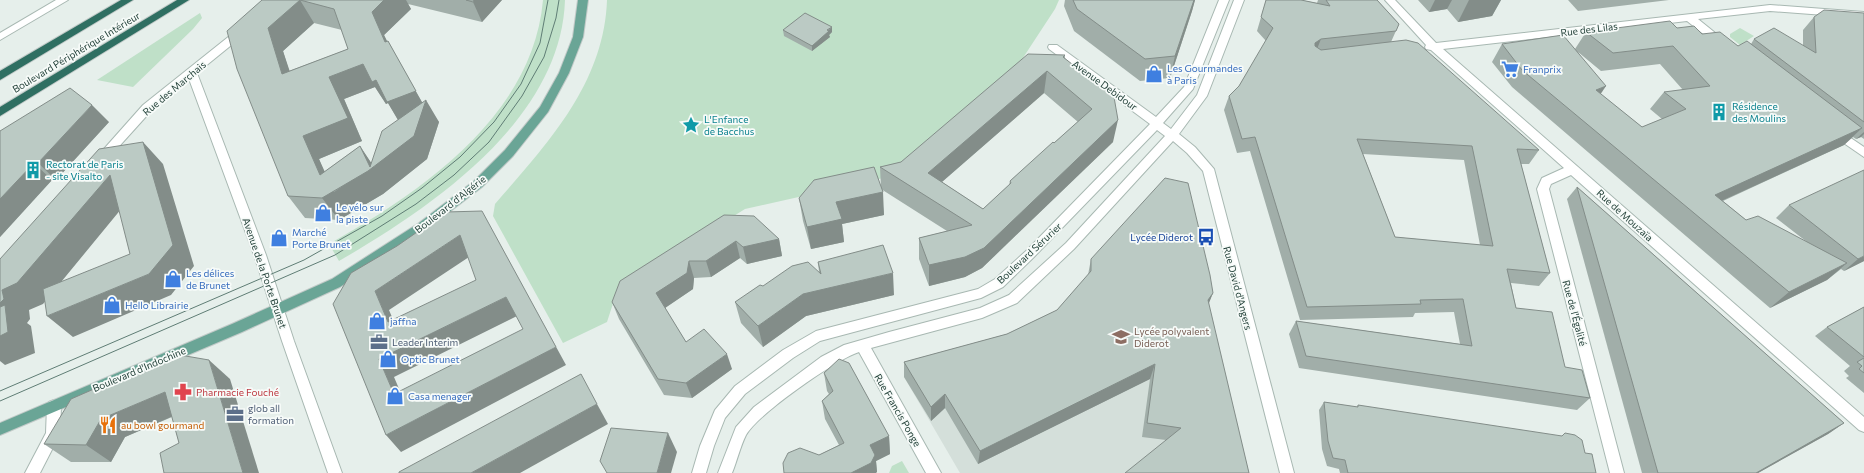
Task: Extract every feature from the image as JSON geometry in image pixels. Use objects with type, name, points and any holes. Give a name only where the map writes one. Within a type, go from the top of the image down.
[{"type":"highway","points":[[0,76],[128,0]]},
{"type":"highway","name":"Boulevard Périphérique Intérieur","points":[[0,112],[184,0]]},
{"type":"main road","name":"Boulevard d'Algérie","points":[[277,310],[336,283],[388,250],[423,226],[478,184],[509,153],[544,109],[564,73],[578,37],[583,0]]},
{"type":"main road","name":"Boulevard d'Indochine","points":[[0,429],[277,310]]},
{"type":"street","points":[[0,37],[63,0]]},
{"type":"street","name":"Boulevard Sérurier","points":[[699,473],[707,446],[720,414],[740,390],[788,354],[816,336],[981,293],[999,283],[1035,249],[1157,123],[1191,84],[1224,0]]},
{"type":"street","points":[[725,473],[740,431],[759,411],[826,361],[844,351],[889,337],[982,313],[1013,299],[1070,246],[1172,134],[1202,96],[1239,0]]},
{"type":"street","name":"Rue de Mouzaïa","points":[[1390,0],[1410,23],[1434,46],[1864,426]]},
{"type":"street","points":[[1760,0],[1770,8]]},
{"type":"street","name":"Rue des Lilas","points":[[1421,48],[1770,8],[1864,15]]},
{"type":"street","points":[[1689,17],[1728,48]]},
{"type":"street","name":"Rue des Marchais","points":[[91,170],[147,108],[192,73],[249,25]]},
{"type":"street","name":"Avenue Debidour","points":[[1053,47],[1157,123]]},
{"type":"street","name":"Avenue de la Porte Brunet","points":[[192,73],[260,255],[277,310],[335,473]]},
{"type":"street","name":"Rue David d'Angers","points":[[1157,123],[1191,150],[1208,169],[1287,473]]},
{"type":"street","points":[[1827,124],[1864,153]]},
{"type":"street","name":"Rue de l'Égalité","points":[[1573,169],[1546,181],[1543,189],[1616,473]]},
{"type":"street","name":"Rue Francis Ponge","points":[[863,346],[869,360],[934,473]]},
{"type":"street","points":[[32,473],[53,434],[54,406]]},
{"type":"shaded area","name":"Lycée polyvalent Diderot","points":[[1089,286],[1241,473],[960,473],[904,377],[1005,349]]},
{"type":"green space","points":[[543,0],[565,0],[558,43],[541,84],[516,121],[485,155],[450,186],[413,214],[339,261],[329,244],[400,200],[435,175],[467,146],[495,114],[518,80],[535,42]]},
{"type":"green space","points":[[607,0],[1059,0],[1055,9],[1015,70],[892,176],[745,209],[618,288],[607,322],[563,343],[493,216],[495,204],[534,159],[569,111],[584,86],[596,59],[603,30]]},
{"type":"green space","points":[[200,13],[202,18],[193,29],[133,87],[97,80]]},
{"type":"green space","points":[[1740,28],[1754,36],[1740,45],[1730,37],[1730,34]]},
{"type":"green space","points":[[902,461],[909,473],[889,473],[892,466]]},
{"type":"building","points":[[262,0],[300,0],[384,0],[372,12],[385,42],[388,41],[416,91],[387,102],[376,80],[372,82],[363,64],[329,77],[348,118],[303,136],[320,175],[360,146],[370,167],[382,131],[426,100],[414,136],[368,171],[322,198],[288,196],[237,69],[227,31]],"holes":[[[300,0],[334,9],[348,49],[282,74],[268,28]]]},
{"type":"building","points":[[1073,0],[1194,0],[1175,56],[1145,59],[1077,9]]},
{"type":"building","points":[[1266,0],[1301,0],[1330,6],[1326,0],[1377,0],[1399,24],[1396,31],[1321,39],[1315,43],[1315,46],[1321,50],[1406,40],[1418,43],[1539,150],[1517,149],[1550,273],[1507,269],[1516,308],[1552,312],[1565,367],[1582,370],[1590,398],[1306,356],[1296,321],[1472,346],[1463,299],[1420,300],[1421,304],[1307,307],[1255,137],[1242,139],[1229,96],[1239,86],[1273,28],[1261,17]],"holes":[[[1357,139],[1472,146],[1493,246],[1395,237]]]},
{"type":"building","points":[[1824,10],[1864,13],[1864,122],[1754,39],[1774,28],[1816,53],[1814,17]]},
{"type":"building","points":[[805,13],[832,27],[827,30],[829,31],[812,46],[783,30]]},
{"type":"building","points":[[1670,21],[1677,28],[1694,26],[1702,34],[1720,32],[1738,46],[1747,41],[1862,128],[1715,195],[1746,220],[1758,216],[1847,263],[1789,292],[1522,70],[1502,44],[1563,35],[1606,86],[1596,90],[1642,127],[1686,109],[1664,92],[1710,86],[1673,46],[1613,53],[1586,32]]},
{"type":"building","points":[[1028,54],[1065,55],[1063,57],[1114,97],[1118,120],[984,248],[965,257],[929,265],[919,238],[972,225],[880,167],[901,162]],"holes":[[[1047,71],[1092,109],[1010,181],[1011,183],[983,209],[928,173]]]},
{"type":"building","points":[[70,88],[92,105],[38,163],[34,163],[0,199],[0,131]]},
{"type":"building","points":[[143,142],[173,245],[149,274],[47,316],[43,289],[130,254],[110,175],[17,283],[2,290],[4,299],[0,303],[0,259],[99,149]]},
{"type":"building","points":[[874,167],[883,192],[836,202],[842,219],[807,227],[799,198],[814,180]]},
{"type":"building","points":[[1864,170],[1864,256],[1858,259],[1789,205]]},
{"type":"building","name":"Lycée polyvalent Diderot","points":[[1165,178],[1188,183],[1210,275],[1213,293],[1208,300],[1249,473],[1125,473],[1181,428],[1147,423],[1155,364],[980,451],[945,394],[931,407],[904,362],[1007,334],[1057,310],[1091,271],[1091,259]]},
{"type":"building","points":[[1577,187],[1844,423],[1756,473],[1658,473]]},
{"type":"building","points":[[482,211],[556,347],[386,435],[333,304],[351,273],[397,246],[446,212]],"holes":[[[460,235],[476,280],[388,322],[375,291]],[[506,297],[523,329],[394,394],[379,359]]]},
{"type":"building","points":[[724,215],[754,216],[779,239],[743,247],[736,241],[706,261],[689,261],[687,273],[656,293],[686,342],[704,329],[727,354],[686,383],[658,379],[612,302],[620,281]]},
{"type":"building","points":[[883,245],[893,273],[803,294],[758,326],[735,302],[760,285],[763,286],[792,266],[808,262],[821,274],[818,262]]},
{"type":"building","points":[[5,305],[8,332],[0,336],[0,307]]},
{"type":"building","points":[[1864,307],[1864,357],[1827,327]]},
{"type":"building","points":[[174,354],[209,360],[243,473],[164,473],[160,453],[179,443],[165,392],[101,419],[86,445],[44,444],[71,399]]},
{"type":"building","points":[[1864,358],[1864,373],[1859,369],[1862,366],[1857,362]]},
{"type":"building","points":[[839,359],[849,363],[889,436],[870,445],[875,455],[871,463],[851,473],[784,473],[783,463],[788,453],[800,448],[819,455],[844,443],[822,401],[833,391],[824,373]]},
{"type":"building","points":[[581,374],[597,404],[471,473],[399,473],[399,472]]},
{"type":"building","points":[[1324,402],[1358,407],[1358,405],[1562,436],[1565,433],[1575,435],[1582,440],[1585,453],[1592,454],[1596,473],[1348,473],[1345,460],[1333,458],[1328,441]]},
{"type":"building","points":[[611,428],[668,433],[657,473],[607,473],[600,461]]},
{"type":"tram line","points":[[0,391],[304,260],[382,216],[422,188],[460,157],[494,122],[521,84],[540,43],[548,0]]},
{"type":"tram line","points":[[0,401],[335,255],[416,204],[454,175],[489,142],[522,96],[544,57],[556,18],[559,0]]},
{"type":"place","name":"Franprix","points":[[1510,69]]},
{"type":"place","name":"Les Gourmandes à Paris","points":[[1154,74]]},
{"type":"place","name":"Résidence des Moulins","points":[[1719,112]]},
{"type":"place","name":"L'Enfance de Bacchus","points":[[691,125]]},
{"type":"place","name":"Rectorat de Paris - site Visalto","points":[[33,170]]},
{"type":"place","name":"Le vélo sur la piste","points":[[323,213]]},
{"type":"place","name":"Lycée Diderot","points":[[1206,237]]},
{"type":"place","name":"Marché Porte Brunet","points":[[279,238]]},
{"type":"place","name":"Les délices de Brunet","points":[[173,279]]},
{"type":"place","name":"Hello Librairie","points":[[112,305]]},
{"type":"place","name":"jaffna","points":[[377,321]]},
{"type":"place","name":"Lycée polyvalent Diderot","points":[[1121,337]]},
{"type":"place","name":"Leader Interim","points":[[379,342]]},
{"type":"place","name":"Optic Brunet","points":[[388,359]]},
{"type":"place","name":"Pharmacie Fouché","points":[[183,392]]},
{"type":"place","name":"Casa menager","points":[[395,396]]},
{"type":"place","name":"glob all formation","points":[[235,414]]},
{"type":"place","name":"au bowl gourmand","points":[[108,425]]}]
